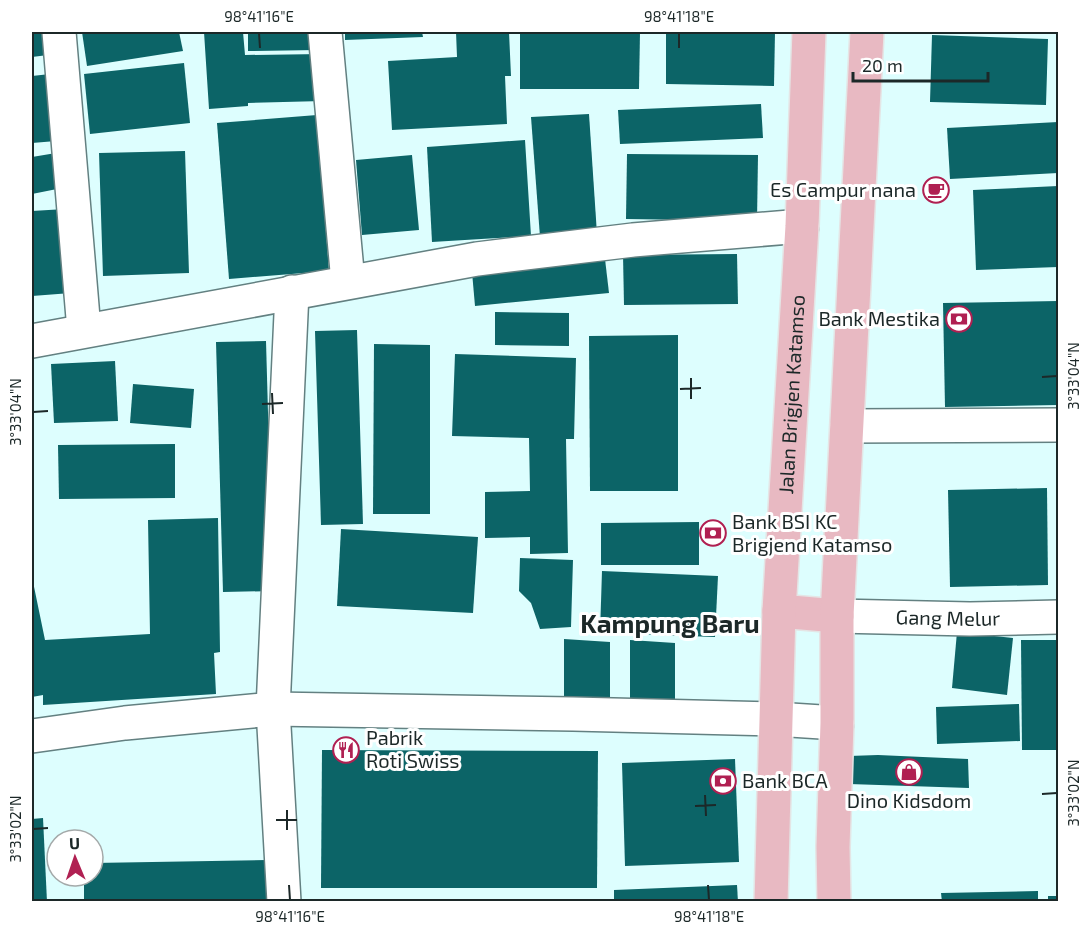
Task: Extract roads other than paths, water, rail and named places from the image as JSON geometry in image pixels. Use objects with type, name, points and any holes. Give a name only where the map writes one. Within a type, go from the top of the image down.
[{"type":"main road","name":"Jalan Brigjen Katamso","points":[[771,902],[779,611],[802,226],[809,32]]},
{"type":"main road","points":[[834,902],[837,616],[867,32]]},
{"type":"main road","points":[[779,611],[837,616]]},
{"type":"street","points":[[58,32],[84,330]]},
{"type":"street","points":[[325,32],[348,282]]},
{"type":"street","points":[[32,341],[477,259],[633,240],[802,226]]},
{"type":"street","points":[[284,902],[273,709],[292,292]]},
{"type":"street","points":[[847,426],[1059,425]]},
{"type":"street","name":"Gang Melur","points":[[837,616],[970,619],[1059,617]]},
{"type":"street","points":[[32,736],[125,723],[273,709],[775,719],[837,723]]},
{"type":"place","name":"Es Campur nana","points":[[936,190]]},
{"type":"place","name":"Bank Mestika","points":[[959,319]]},
{"type":"place","name":"Bank BSI KC Brigjend Katamso","points":[[713,533]]},
{"type":"place","name":"Pabrik Roti Swiss","points":[[346,750]]},
{"type":"place","name":"Dino Kidsdom","points":[[909,772]]},
{"type":"place","name":"Bank BCA","points":[[723,781]]},
{"type":"district","name":"Kampung Baru","points":[[670,624]]}]
